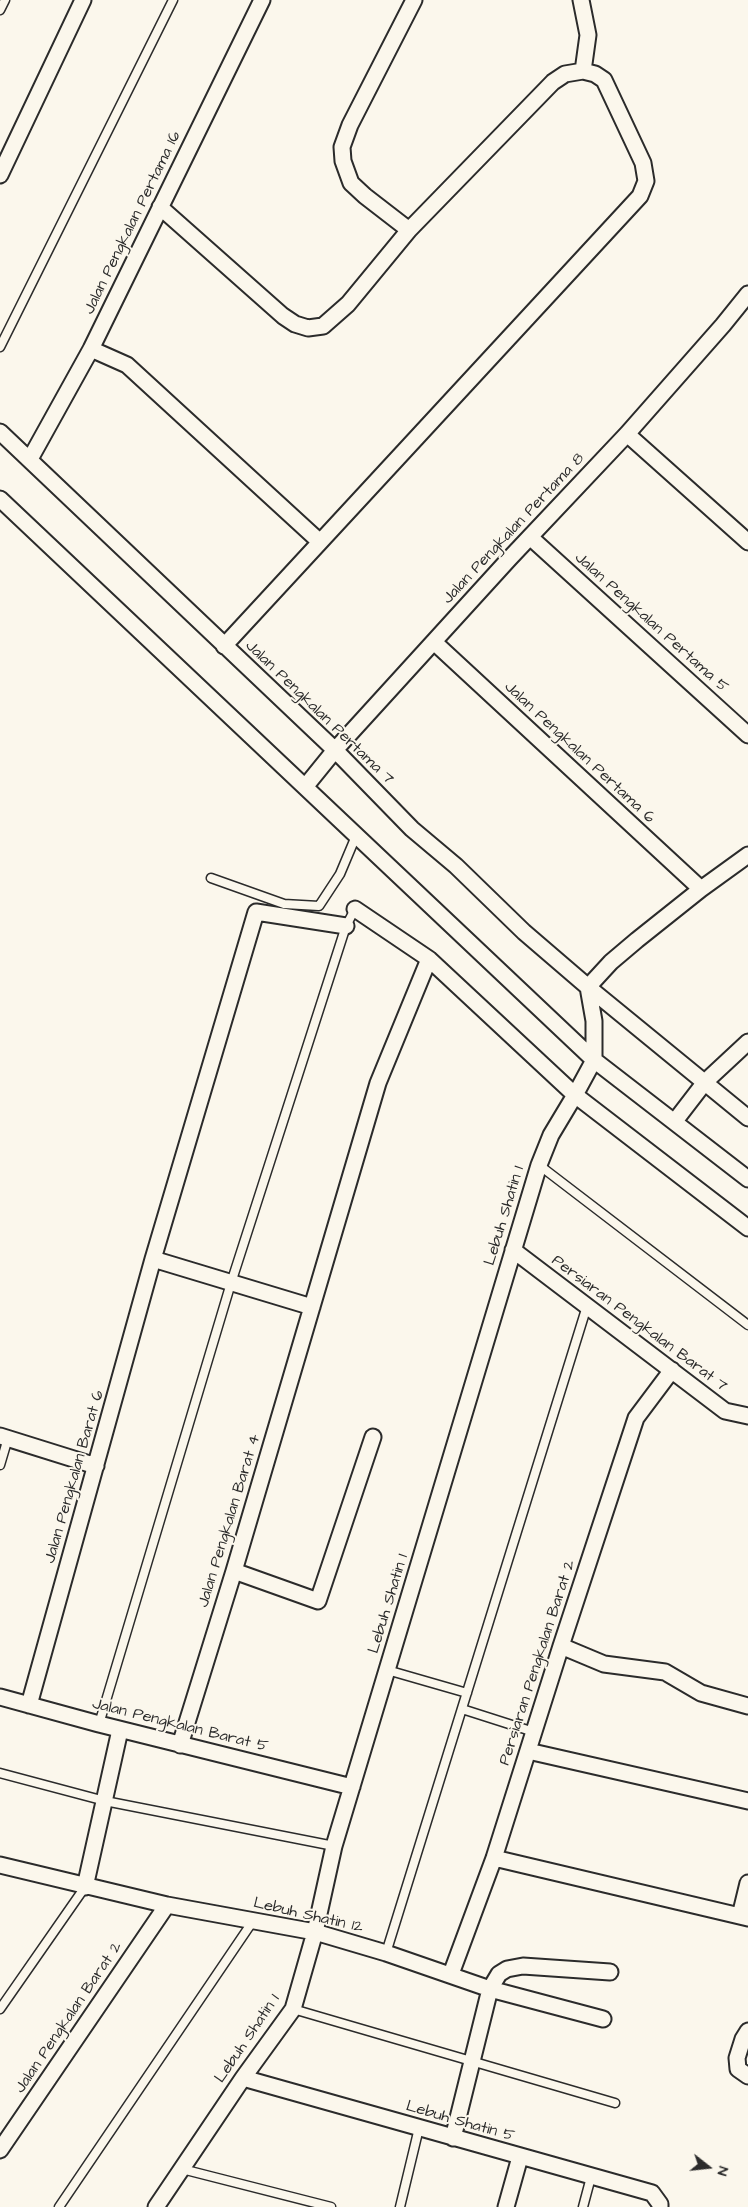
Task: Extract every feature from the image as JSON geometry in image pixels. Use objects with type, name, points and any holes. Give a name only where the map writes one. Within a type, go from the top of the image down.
[{"type":"street","points":[[0,175],[84,0]]},
{"type":"street","name":"Jalan Pengkalan Pertama 16","points":[[30,459],[92,349],[262,0]]},
{"type":"street","points":[[409,230],[351,183],[343,161],[342,147],[350,125],[414,0]]},
{"type":"street","points":[[581,0],[588,34],[583,71]]},
{"type":"street","points":[[160,207],[282,316],[295,324],[308,328],[323,326],[348,304],[409,230],[553,82],[565,74],[583,71],[595,74],[604,80],[643,163],[646,181],[640,196],[224,646]]},
{"type":"street","name":"Jalan Pengkalan Pertama 8","points":[[305,787],[335,750],[627,434],[748,294]]},
{"type":"street","points":[[92,349],[127,366],[320,542]]},
{"type":"street","name":"Jalan Pengkalan Pertama 7","points":[[0,432],[335,750],[412,829],[456,866],[524,932],[588,988],[748,1118]]},
{"type":"street","points":[[627,434],[748,542]]},
{"type":"street","points":[[0,499],[594,1060],[676,1121],[748,1179]]},
{"type":"street","name":"Jalan Pengkalan Pertama 5","points":[[530,537],[748,735]]},
{"type":"street","name":"Jalan Pengkalan Pertama 6","points":[[434,642],[701,889]]},
{"type":"street","points":[[588,988],[611,962],[701,889],[748,855]]},
{"type":"street","points":[[355,909],[429,959],[576,1095],[748,1228]]},
{"type":"street","name":"Jalan Pengkalan Barat 6","points":[[30,1705],[153,1259],[256,912],[346,926]]},
{"type":"street","name":"Jalan Pengkalan Barat 4","points":[[180,1745],[234,1571],[378,1083],[429,959]]},
{"type":"street","name":"Lebuh Shatin 1","points":[[156,2207],[243,2078],[293,2009],[315,1932],[334,1846],[539,1165],[551,1134],[576,1095],[594,1060],[594,1022],[588,988]]},
{"type":"street","points":[[676,1121],[705,1082],[724,1067],[748,1042]]},
{"type":"street","name":"Persiaran Pengkalan Barat 7","points":[[513,1250],[725,1411],[748,1416]]},
{"type":"street","points":[[153,1259],[312,1307]]},
{"type":"street","name":"Persiaran Pengkalan Barat 2","points":[[451,1974],[494,1858],[636,1418],[672,1370]]},
{"type":"street","points":[[4,1437],[96,1466]]},
{"type":"street","points":[[234,1571],[318,1601],[373,1437]]},
{"type":"street","points":[[561,1646],[604,1664],[665,1672],[701,1693],[748,1706]]},
{"type":"street","name":"Jalan Pengkalan Barat 5","points":[[0,1697],[120,1730],[352,1787]]},
{"type":"street","points":[[86,1887],[120,1730]]},
{"type":"street","points":[[528,1751],[748,1801]]},
{"type":"street","points":[[494,1858],[744,1917],[748,1883]]},
{"type":"street","name":"Lebuh Shatin 12","points":[[0,1865],[167,1905],[315,1932],[451,1974],[490,1989],[603,2019]]},
{"type":"street","name":"Jalan Pengkalan Barat 2","points":[[0,2150],[167,1905]]},
{"type":"street","points":[[453,2138],[490,1989],[498,1974],[507,1968],[523,1966],[610,1972]]},
{"type":"street","points":[[748,2031],[743,2039],[737,2058],[738,2069],[748,2076]]},
{"type":"street","name":"Lebuh Shatin 5","points":[[243,2078],[652,2194],[660,2204],[660,2207]]},
{"type":"street","points":[[506,2207],[520,2157]]},
{"type":"lane","points":[[0,10],[5,0]]},
{"type":"lane","points":[[0,347],[174,0]]},
{"type":"lane","points":[[211,878],[284,904],[319,906],[340,874],[356,836]]},
{"type":"lane","points":[[99,1724],[231,1283],[346,926],[355,909]]},
{"type":"lane","points":[[539,1165],[748,1325]]},
{"type":"lane","points":[[386,1953],[587,1306]]},
{"type":"lane","points":[[0,1466],[4,1437]]},
{"type":"lane","points":[[387,1670],[467,1693]]},
{"type":"lane","points":[[462,1709],[534,1732]]},
{"type":"lane","points":[[0,1773],[104,1800],[334,1846]]},
{"type":"lane","points":[[0,2009],[86,1887]]},
{"type":"lane","points":[[59,2207],[253,1921]]},
{"type":"lane","points":[[293,2009],[615,2103]]},
{"type":"lane","points":[[400,2207],[419,2128]]},
{"type":"lane","points":[[182,2169],[331,2207]]},
{"type":"lane","points":[[583,2207],[591,2177]]}]
